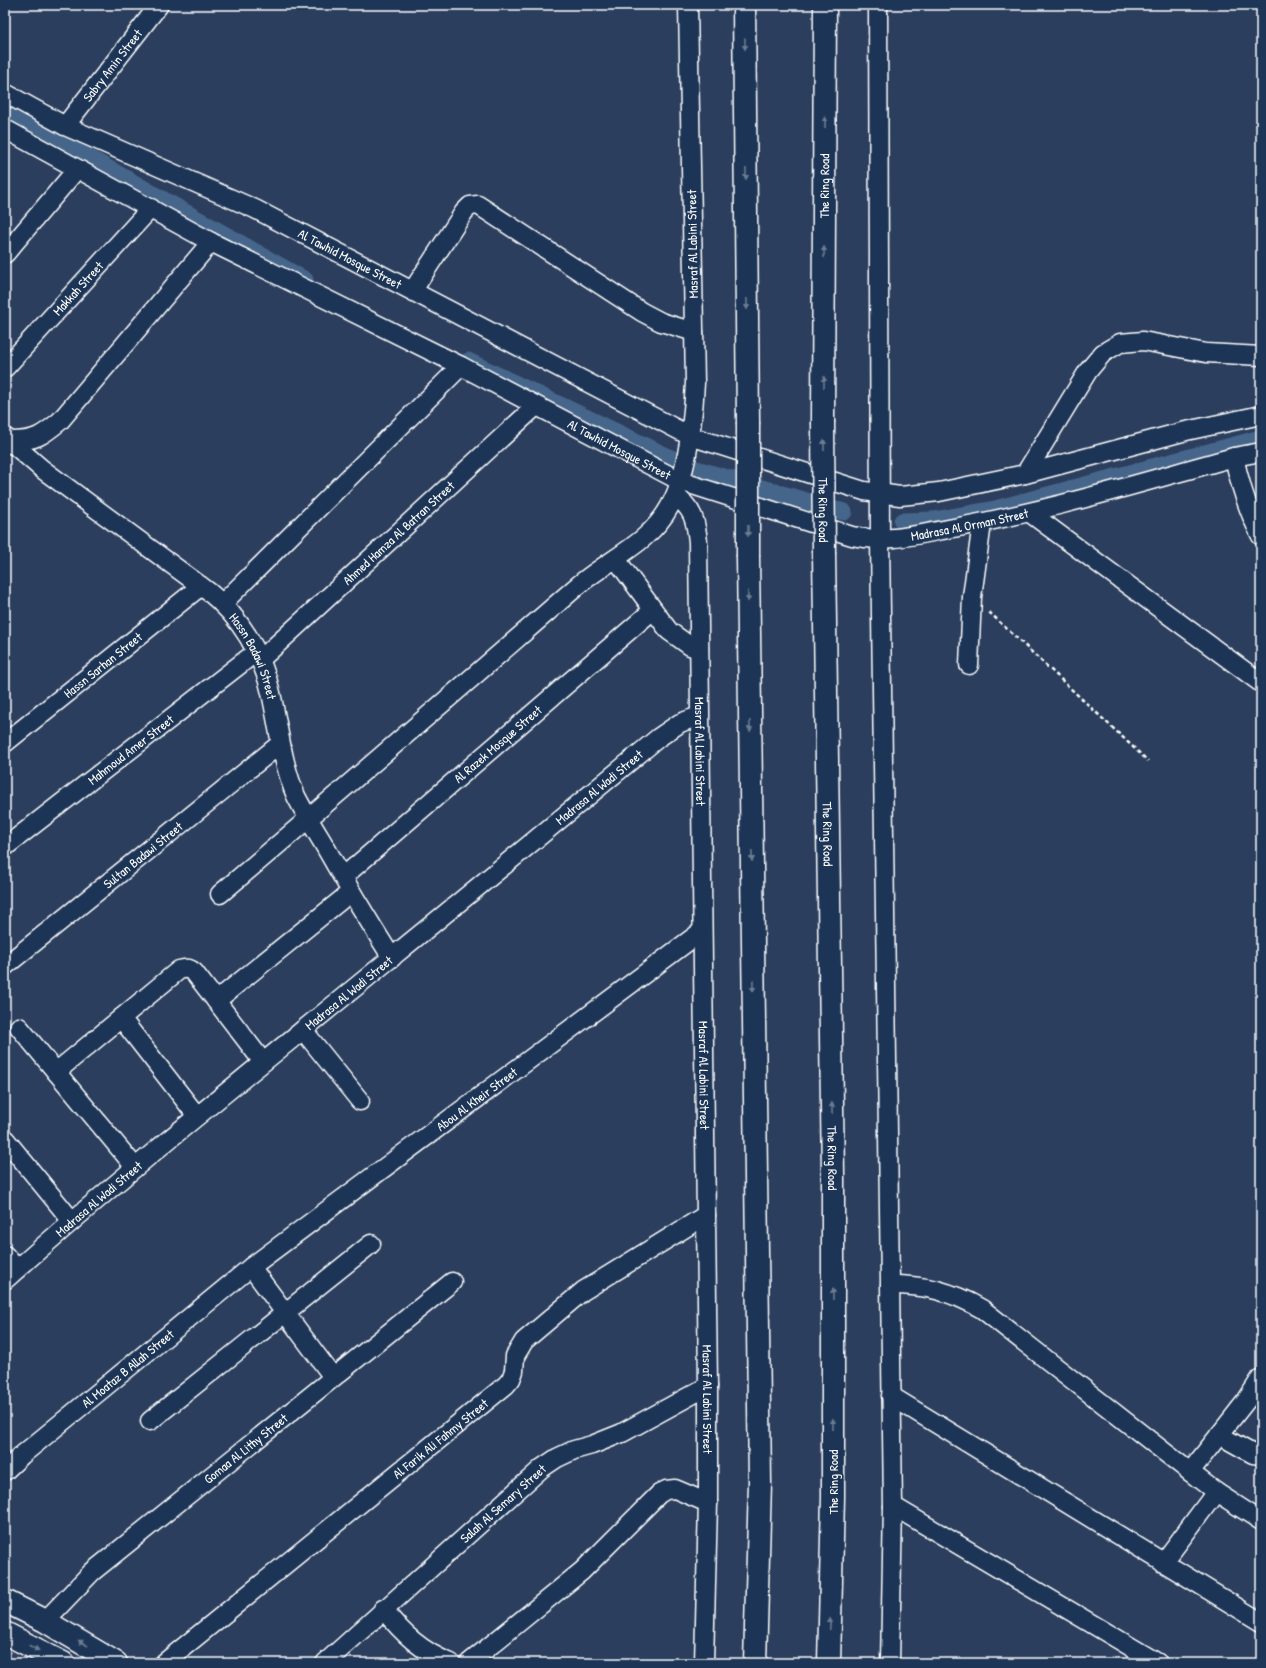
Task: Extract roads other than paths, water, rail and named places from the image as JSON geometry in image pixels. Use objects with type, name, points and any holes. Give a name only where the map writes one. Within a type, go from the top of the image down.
[{"type":"main road","points":[[744,5],[748,557],[760,1483],[755,1663]]},
{"type":"main road","name":"The Ring Road","points":[[825,5],[824,554],[833,1174],[833,1497],[829,1663]]},
{"type":"main road","points":[[5,1602],[45,1621],[116,1663]]},
{"type":"main road","points":[[5,1633],[62,1663]]},
{"type":"street","name":"Sabry Amin Street","points":[[65,126],[159,5]]},
{"type":"street","name":"Masraf Al Labini Street","points":[[688,5],[695,383],[690,436],[677,489],[689,508],[697,530],[708,1386],[708,1503],[704,1663]]},
{"type":"street","points":[[878,5],[880,540],[893,1506],[890,1663]]},
{"type":"street","name":"Al Tawhid Mosque Street","points":[[5,93],[65,126],[255,208],[690,436]]},
{"type":"street","name":"Al Tawhid Mosque Street","points":[[7,132],[151,208],[211,242],[461,366],[536,406],[677,489]]},
{"type":"street","points":[[5,254],[77,170]]},
{"type":"street","points":[[413,290],[464,212],[470,206],[478,205],[642,312],[661,322],[694,332]]},
{"type":"street","name":"Makkah Street","points":[[5,368],[151,208]]},
{"type":"street","points":[[7,441],[26,441],[42,435],[60,421],[211,242]]},
{"type":"street","points":[[1025,474],[1088,370],[1103,353],[1120,343],[1143,341],[1206,353],[1261,356]]},
{"type":"street","points":[[222,604],[461,366]]},
{"type":"street","name":"Ahmed Hamza Al Batran Street","points":[[258,656],[536,406]]},
{"type":"street","points":[[690,436],[848,486],[880,494],[900,496],[932,493],[1025,474],[1186,431],[1261,415]]},
{"type":"street","name":"Hassn Badawi Street","points":[[7,441],[201,586],[236,618],[247,634],[258,656],[271,692],[280,744],[288,774],[297,797],[347,885],[392,958]]},
{"type":"street","name":"Madrasa Al Orman Street","points":[[677,489],[852,536],[880,540],[982,523],[1030,513],[1234,457],[1261,452]]},
{"type":"street","points":[[1234,457],[1247,506],[1261,536]]},
{"type":"street","points":[[220,894],[309,819],[580,583],[616,559],[649,534],[667,512],[677,489]]},
{"type":"street","points":[[1030,513],[1261,683]]},
{"type":"street","points":[[969,665],[972,597],[982,523]]},
{"type":"street","points":[[616,559],[660,621],[674,635],[690,646],[699,650]]},
{"type":"street","name":"Hassn Sarhan Street","points":[[5,743],[201,586]]},
{"type":"street","name":"Al Razek Mosque Street","points":[[216,1001],[653,610]]},
{"type":"street","name":"Mahmoud Amer Street","points":[[5,848],[258,656]]},
{"type":"street","name":"Madrasa Al Wadi Street","points":[[11,1275],[196,1116],[392,958],[658,738],[680,723],[699,716]]},
{"type":"street","name":"Sultan Badawi Street","points":[[5,966],[280,744]]},
{"type":"street","name":"Abou Al Kheir Street","points":[[251,1267],[702,931]]},
{"type":"street","points":[[56,1072],[179,970],[184,968],[190,969],[194,972],[263,1062]]},
{"type":"street","points":[[121,1018],[196,1116]]},
{"type":"street","points":[[18,1027],[135,1167]]},
{"type":"street","points":[[303,1030],[360,1101]]},
{"type":"street","points":[[5,1139],[72,1221]]},
{"type":"street","name":"Al Farik Ali Fahmy Street","points":[[164,1663],[506,1385],[512,1379],[515,1356],[524,1340],[583,1291],[706,1215]]},
{"type":"street","points":[[150,1421],[371,1244]]},
{"type":"street","points":[[5,1256],[11,1275]]},
{"type":"street","points":[[251,1267],[332,1377]]},
{"type":"street","name":"Al Moataz B Allah Street","points":[[5,1471],[22,1455],[251,1267]]},
{"type":"street","name":"Gomaa Al Lithy Street","points":[[45,1621],[92,1572],[332,1377],[452,1282]]},
{"type":"street","points":[[890,1285],[924,1286],[954,1295],[982,1309],[1216,1492],[1261,1521]]},
{"type":"street","points":[[1190,1472],[1246,1401],[1261,1378]]},
{"type":"street","name":"Salah Al Semary Street","points":[[326,1663],[383,1609],[542,1468],[557,1458],[574,1450],[592,1446],[622,1433],[708,1386]]},
{"type":"street","points":[[891,1396],[1261,1622]]},
{"type":"street","points":[[1219,1435],[1253,1454],[1261,1455]]},
{"type":"street","points":[[468,1663],[582,1570],[659,1494],[666,1490],[675,1489],[708,1503]]},
{"type":"street","points":[[1163,1563],[1216,1492]]},
{"type":"street","points":[[893,1506],[1158,1663]]},
{"type":"street","points":[[383,1609],[400,1630],[419,1646],[450,1663]]},
{"type":"waterway","points":[[5,110],[305,280]]},
{"type":"waterway","points":[[468,361],[677,461]]},
{"type":"waterway","points":[[902,521],[934,520],[995,509],[1261,438]]},
{"type":"waterway","points":[[696,469],[844,512]]}]
